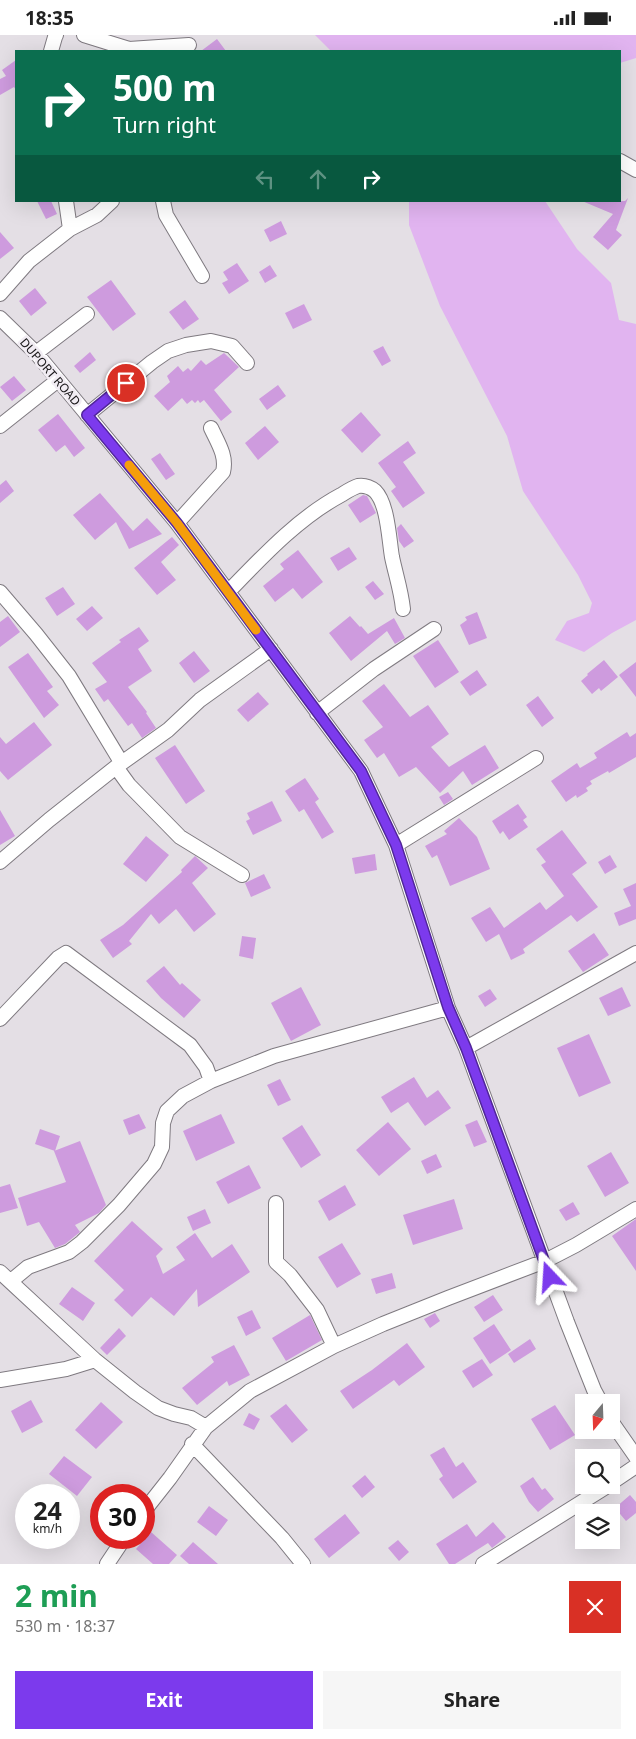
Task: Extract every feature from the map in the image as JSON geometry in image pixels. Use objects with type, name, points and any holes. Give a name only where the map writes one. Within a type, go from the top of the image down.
[{"type":"street","points":[[51,50],[56,35]]},
{"type":"street","points":[[84,35],[107,39],[129,50],[189,45]]},
{"type":"street","points":[[621,162],[636,170]]},
{"type":"street","points":[[66,202],[70,229]]},
{"type":"street","points":[[0,294],[29,261],[70,229],[97,215],[111,202]]},
{"type":"street","points":[[163,202],[166,215],[202,276]]},
{"type":"street","points":[[36,353],[87,314]]},
{"type":"street","name":"DUPORT ROAD","points":[[0,318],[36,353],[177,523],[361,771],[396,845],[448,1007],[466,1048],[567,1322],[596,1394]]},
{"type":"street","points":[[87,415],[152,362],[168,351],[186,345],[211,341],[232,346],[247,363]]},
{"type":"street","points":[[0,426],[58,380]]},
{"type":"street","points":[[177,523],[223,472],[224,455],[211,428]]},
{"type":"street","points":[[228,592],[262,557],[300,524],[332,500],[357,486],[367,486],[376,492],[381,500],[400,585],[403,609]]},
{"type":"street","points":[[0,592],[69,677],[129,785],[180,837],[242,875]]},
{"type":"street","points":[[317,713],[374,669],[434,629]]},
{"type":"street","points":[[0,862],[49,820],[119,765],[168,730],[200,699],[271,649]]},
{"type":"street","points":[[396,845],[536,758]]},
{"type":"street","points":[[0,1019],[58,958],[66,953],[190,1045],[206,1067],[211,1081]]},
{"type":"street","points":[[466,1048],[636,953]]},
{"type":"street","points":[[11,1281],[28,1267],[69,1252],[95,1230],[119,1205],[154,1164],[162,1147],[163,1123],[168,1111],[183,1096],[211,1081],[274,1056],[448,1007]]},
{"type":"street","points":[[276,1203],[276,1262],[290,1275],[317,1310],[334,1346]]},
{"type":"street","points":[[155,1497],[206,1427],[250,1391],[334,1346],[448,1297],[545,1261],[636,1209]]},
{"type":"street","points":[[0,1272],[95,1360],[135,1392],[158,1408],[191,1418],[206,1427]]},
{"type":"street","points":[[0,1379],[66,1369],[95,1360]]},
{"type":"street","points":[[620,1434],[636,1457]]},
{"type":"street","points":[[192,1444],[282,1538],[303,1564]]},
{"type":"street","points":[[620,1477],[636,1467]]},
{"type":"street","points":[[483,1564],[594,1494]]},
{"type":"street","points":[[107,1564],[117,1549]]},
{"type":"shaded area","points":[[315,35],[636,35],[636,58],[621,63],[621,50],[330,50]]},
{"type":"shaded area","points":[[409,202],[546,202],[577,249],[611,283],[619,320],[636,324],[636,620],[612,633],[584,652],[555,640],[567,621],[589,613],[592,603],[578,575],[523,491],[507,436],[440,306],[409,225]]},
{"type":"building","points":[[217,39],[225,50],[202,50]]},
{"type":"building","points":[[15,61],[15,88],[14,87],[0,95],[0,79],[6,76],[2,70]]},
{"type":"building","points":[[628,198],[616,230],[622,235],[608,250],[593,237],[613,214],[584,202],[625,201]]},
{"type":"building","points":[[38,202],[51,202],[57,214],[46,219]]},
{"type":"building","points":[[281,221],[287,234],[270,242],[264,230]]},
{"type":"building","points":[[0,232],[14,248],[0,259]]},
{"type":"building","points":[[237,263],[249,281],[229,294],[222,283],[228,280],[223,272]]},
{"type":"building","points":[[270,265],[277,276],[265,283],[259,272]]},
{"type":"building","points":[[111,280],[136,314],[113,331],[87,297]]},
{"type":"building","points":[[35,288],[47,303],[31,316],[19,301]]},
{"type":"building","points":[[185,300],[199,319],[183,330],[169,312]]},
{"type":"building","points":[[304,304],[312,320],[293,329],[285,313]]},
{"type":"building","points":[[383,346],[391,361],[382,366],[373,351]]},
{"type":"building","points":[[90,352],[96,360],[80,373],[74,366]]},
{"type":"building","points":[[224,353],[239,367],[214,390],[232,412],[221,421],[204,400],[200,403],[198,400],[195,403],[192,400],[187,404],[182,398],[168,411],[154,396],[170,382],[167,376],[178,366],[183,372],[188,368],[191,371],[201,360],[206,365]]},
{"type":"building","points":[[14,376],[26,390],[12,401],[0,387]]},
{"type":"building","points":[[278,385],[286,396],[267,410],[259,399]]},
{"type":"building","points":[[361,412],[381,435],[362,453],[341,430]]},
{"type":"building","points":[[58,414],[85,448],[74,457],[65,445],[56,452],[38,430]]},
{"type":"building","points":[[265,426],[279,442],[258,460],[245,443]]},
{"type":"building","points":[[408,441],[416,453],[403,462],[425,493],[403,508],[391,491],[396,487],[378,463]]},
{"type":"building","points":[[160,453],[175,474],[166,480],[151,459]]},
{"type":"building","points":[[6,480],[14,491],[0,503],[0,485]]},
{"type":"building","points":[[100,493],[133,531],[147,518],[162,534],[129,549],[116,522],[95,540],[73,515]]},
{"type":"building","points":[[363,495],[367,496],[376,513],[360,523],[348,505]]},
{"type":"building","points":[[401,524],[414,541],[404,548],[399,541],[397,528]]},
{"type":"building","points":[[172,537],[179,545],[161,562],[176,580],[157,595],[134,568]]},
{"type":"building","points":[[349,547],[357,559],[338,571],[330,558]]},
{"type":"building","points":[[298,550],[323,582],[302,599],[293,588],[275,602],[263,586],[284,569],[280,564]]},
{"type":"building","points":[[373,581],[384,594],[375,600],[365,587]]},
{"type":"building","points":[[63,587],[75,604],[57,616],[45,598]]},
{"type":"building","points":[[92,606],[103,618],[87,631],[76,619]]},
{"type":"building","points":[[477,612],[487,638],[469,645],[460,625],[467,620],[465,617]]},
{"type":"building","points":[[8,616],[20,632],[0,647],[0,622]]},
{"type":"building","points":[[350,616],[368,634],[394,618],[405,638],[395,644],[387,631],[351,661],[329,633]]},
{"type":"building","points":[[139,627],[149,641],[138,649],[152,671],[128,687],[147,712],[156,728],[142,738],[132,723],[128,726],[108,699],[104,702],[95,689],[107,682],[92,663],[121,642],[119,640]]},
{"type":"building","points":[[438,640],[459,672],[435,688],[413,656]]},
{"type":"building","points":[[194,651],[210,671],[194,683],[179,663]]},
{"type":"building","points":[[28,653],[53,687],[47,691],[59,705],[44,718],[8,667]]},
{"type":"building","points":[[604,660],[618,677],[601,691],[599,688],[592,694],[581,681]]},
{"type":"building","points":[[636,662],[636,697],[619,675]]},
{"type":"building","points":[[477,670],[487,685],[470,696],[460,682]]},
{"type":"building","points":[[384,684],[410,717],[428,705],[449,734],[431,747],[449,767],[485,745],[499,768],[472,785],[463,771],[440,793],[416,767],[399,777],[384,753],[377,758],[364,740],[383,727],[362,701]]},
{"type":"building","points":[[258,692],[269,704],[248,722],[237,710]]},
{"type":"building","points":[[538,696],[554,718],[542,727],[526,705]]},
{"type":"building","points":[[34,722],[52,745],[8,780],[0,771],[0,737],[6,744]]},
{"type":"building","points":[[627,732],[630,737],[636,733],[636,757],[609,773],[608,771],[590,781],[592,784],[586,788],[588,791],[577,798],[576,795],[566,802],[551,781],[577,763],[580,768],[597,758],[594,753]]},
{"type":"building","points":[[175,745],[205,791],[186,804],[155,758]]},
{"type":"building","points":[[305,778],[319,799],[315,802],[334,832],[322,839],[304,809],[299,812],[285,791]]},
{"type":"building","points":[[448,792],[453,799],[444,805],[439,797]]},
{"type":"building","points":[[272,801],[282,821],[253,835],[246,821],[250,819],[247,813]]},
{"type":"building","points":[[518,804],[527,817],[523,820],[528,827],[509,840],[503,831],[500,834],[492,821]]},
{"type":"building","points":[[0,810],[15,836],[0,845]]},
{"type":"building","points":[[459,818],[477,837],[490,869],[450,886],[437,855],[432,858],[425,846],[447,834],[444,831]]},
{"type":"building","points":[[562,830],[587,863],[572,874],[598,907],[577,922],[571,915],[523,949],[525,953],[511,960],[499,934],[486,942],[471,918],[490,907],[504,928],[540,902],[546,910],[564,896],[541,865],[546,862],[536,849]]},
{"type":"building","points":[[146,836],[169,855],[146,882],[123,864]]},
{"type":"building","points":[[375,854],[377,870],[355,874],[352,858]]},
{"type":"building","points":[[610,855],[617,867],[605,874],[598,862]]},
{"type":"building","points":[[195,856],[208,868],[192,883],[216,914],[194,932],[176,909],[159,924],[151,914],[129,941],[132,944],[113,958],[100,940],[123,925],[182,872],[181,870]]},
{"type":"building","points":[[264,874],[271,888],[251,897],[245,883]]},
{"type":"building","points":[[636,883],[636,919],[619,926],[614,913],[631,906],[623,889]]},
{"type":"building","points":[[594,933],[609,955],[583,972],[568,951]]},
{"type":"building","points":[[242,936],[256,938],[253,959],[239,956]]},
{"type":"building","points":[[164,966],[180,985],[182,983],[201,1000],[184,1018],[161,998],[146,981]]},
{"type":"building","points":[[301,987],[321,1025],[291,1041],[271,1003]]},
{"type":"building","points":[[622,987],[631,1006],[608,1016],[599,998]]},
{"type":"building","points":[[490,989],[497,999],[485,1007],[478,996]]},
{"type":"building","points":[[589,1034],[611,1083],[579,1097],[557,1048]]},
{"type":"building","points":[[414,1077],[427,1098],[438,1090],[451,1108],[425,1126],[408,1102],[391,1113],[381,1097]]},
{"type":"building","points":[[280,1079],[291,1100],[278,1106],[267,1085]]},
{"type":"building","points":[[139,1114],[146,1128],[129,1135],[123,1120]]},
{"type":"building","points":[[221,1114],[235,1143],[196,1161],[183,1131]]},
{"type":"building","points":[[477,1120],[487,1142],[474,1147],[465,1125]]},
{"type":"building","points":[[388,1122],[411,1149],[379,1176],[356,1150]]},
{"type":"building","points":[[302,1125],[321,1155],[301,1168],[282,1138]]},
{"type":"building","points":[[40,1129],[60,1136],[55,1151],[35,1144]]},
{"type":"building","points":[[80,1141],[106,1205],[99,1213],[75,1225],[80,1232],[65,1244],[55,1248],[39,1222],[27,1226],[18,1198],[66,1182],[54,1151]]},
{"type":"building","points":[[611,1152],[629,1183],[605,1197],[587,1166]]},
{"type":"building","points":[[436,1154],[442,1167],[427,1174],[421,1161]]},
{"type":"building","points":[[249,1165],[261,1188],[228,1204],[216,1182]]},
{"type":"building","points":[[10,1184],[18,1208],[0,1213],[0,1187]]},
{"type":"building","points":[[345,1185],[356,1205],[329,1221],[318,1201]]},
{"type":"building","points":[[454,1199],[463,1229],[413,1245],[403,1215]]},
{"type":"building","points":[[573,1202],[580,1214],[566,1221],[559,1210]]},
{"type":"building","points":[[205,1209],[211,1223],[193,1231],[187,1217]]},
{"type":"building","points":[[636,1219],[636,1271],[612,1236]]},
{"type":"building","points":[[132,1221],[163,1249],[156,1256],[163,1274],[185,1260],[176,1247],[195,1233],[212,1258],[232,1244],[250,1272],[198,1307],[197,1289],[174,1316],[151,1297],[132,1317],[114,1300],[124,1290],[94,1261]]},
{"type":"building","points":[[342,1243],[361,1274],[337,1288],[318,1257]]},
{"type":"building","points":[[392,1273],[396,1288],[376,1294],[371,1279]]},
{"type":"building","points":[[72,1287],[95,1303],[83,1321],[59,1304]]},
{"type":"building","points":[[493,1295],[503,1310],[484,1322],[474,1307]]},
{"type":"building","points":[[252,1310],[261,1328],[246,1336],[237,1317]]},
{"type":"building","points":[[435,1313],[440,1321],[430,1328],[424,1319]]},
{"type":"building","points":[[310,1315],[322,1340],[286,1361],[272,1338]]},
{"type":"building","points":[[494,1324],[511,1350],[490,1364],[473,1338]]},
{"type":"building","points":[[119,1328],[126,1336],[107,1355],[100,1348]]},
{"type":"building","points":[[530,1339],[536,1349],[514,1363],[508,1354]]},
{"type":"building","points":[[407,1343],[425,1367],[399,1386],[394,1380],[353,1409],[340,1391],[372,1370]]},
{"type":"building","points":[[234,1345],[250,1375],[229,1386],[227,1381],[197,1405],[182,1388],[214,1362],[211,1357]]},
{"type":"building","points":[[482,1359],[493,1375],[473,1388],[462,1371]]},
{"type":"building","points":[[31,1400],[43,1422],[22,1433],[11,1411]]},
{"type":"building","points":[[101,1402],[123,1422],[96,1449],[75,1430]]},
{"type":"building","points":[[286,1404],[308,1430],[292,1443],[270,1416]]},
{"type":"building","points":[[555,1405],[575,1435],[550,1450],[531,1419]]},
{"type":"building","points":[[249,1413],[260,1419],[254,1430],[243,1425]]},
{"type":"building","points":[[444,1447],[456,1467],[463,1462],[477,1482],[453,1499],[439,1479],[443,1476],[430,1455]]},
{"type":"building","points":[[64,1456],[92,1477],[80,1492],[80,1484],[62,1484],[49,1474]]},
{"type":"building","points":[[365,1475],[375,1487],[362,1498],[352,1486]]},
{"type":"building","points":[[533,1477],[542,1490],[545,1488],[554,1499],[538,1512],[529,1502],[520,1486]]},
{"type":"building","points":[[630,1495],[636,1502],[636,1513],[626,1521],[620,1514],[620,1504]]},
{"type":"building","points":[[209,1506],[228,1520],[216,1536],[197,1522]]},
{"type":"building","points":[[345,1514],[360,1533],[329,1558],[314,1539]]},
{"type":"building","points":[[493,1522],[506,1537],[492,1548],[488,1543],[455,1564],[449,1564],[436,1544],[467,1524],[476,1537]]},
{"type":"building","points":[[155,1536],[177,1555],[169,1564],[153,1564],[136,1549],[155,1549]]},
{"type":"building","points":[[398,1540],[409,1552],[399,1561],[388,1548]]},
{"type":"building","points":[[193,1542],[218,1564],[189,1564],[180,1556]]},
{"type":"slow traffic","points":[[129,465],[177,523],[256,630]]},
{"type":"route","points":[[126,383],[87,415],[177,523],[361,771],[396,845],[448,1007],[466,1048],[550,1277]]}]
